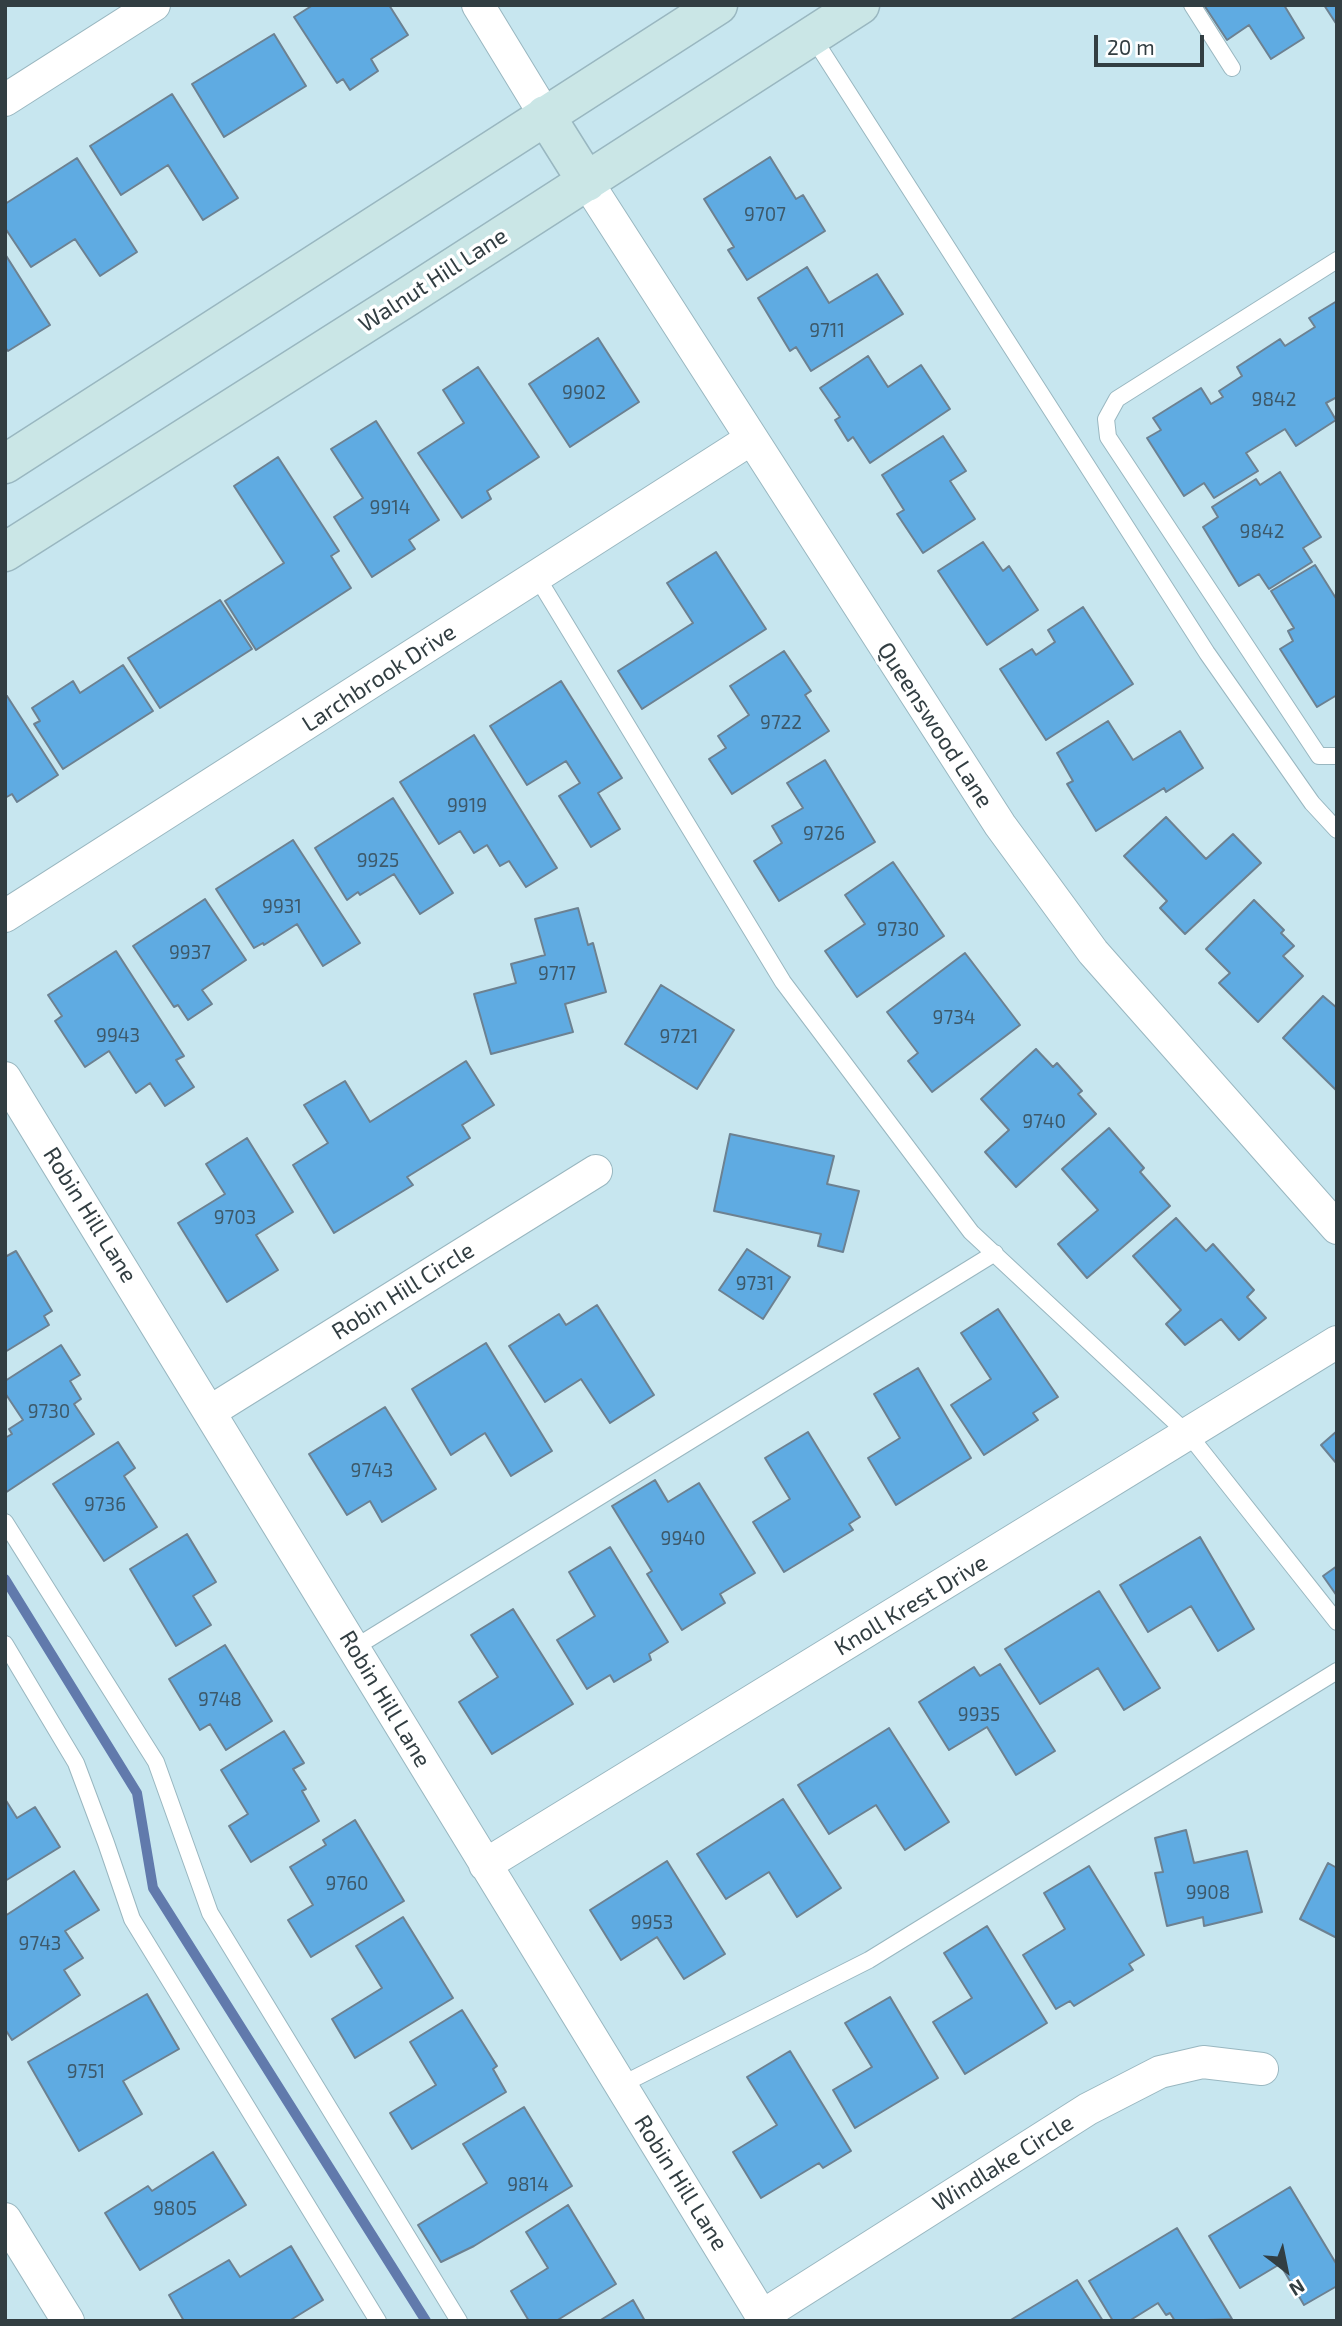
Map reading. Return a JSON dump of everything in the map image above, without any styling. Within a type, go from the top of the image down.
[{"type":"main road","points":[[5,464],[718,5]]},
{"type":"main road","name":"Walnut Hill Lane","points":[[5,552],[860,5]]},
{"type":"main road","points":[[545,115],[587,182]]},
{"type":"street","points":[[5,100],[154,5]]},
{"type":"street","points":[[478,5],[545,115]]},
{"type":"street","name":"Queenswood Lane","points":[[587,182],[1000,824],[1085,941],[1337,1228]]},
{"type":"street","name":"Larchbrook Drive","points":[[5,916],[751,439]]},
{"type":"street","name":"Robin Hill Lane","points":[[5,1078],[764,2318]]},
{"type":"street","name":"Robin Hill Circle","points":[[211,1411],[596,1171]]},
{"type":"street","name":"Knoll Krest Drive","points":[[485,1865],[1337,1342]]},
{"type":"street","name":"Windlake Circle","points":[[764,2318],[1088,2109],[1160,2072],[1203,2062],[1262,2069]]},
{"type":"street","points":[[5,2220],[68,2321]]},
{"type":"lane","points":[[1192,5],[1232,68]]},
{"type":"lane","points":[[811,36],[1208,653],[1312,803],[1337,830]]},
{"type":"lane","points":[[1337,260],[1117,398],[1106,419],[1108,437],[1319,756],[1337,756]]},
{"type":"lane","points":[[537,577],[783,982],[971,1231],[1189,1435],[1337,1622]]},
{"type":"lane","points":[[354,1648],[995,1253]]},
{"type":"lane","points":[[5,1522],[156,1762],[210,1913],[459,2321]]},
{"type":"lane","points":[[5,1644],[76,1763],[132,1919],[378,2321]]},
{"type":"lane","points":[[621,2085],[869,1960],[1337,1671]]},
{"type":"building","points":[[313,5],[389,5],[408,35],[371,59],[378,71],[350,90],[343,79],[337,83],[294,17]]},
{"type":"building","points":[[1204,5],[1284,5],[1304,38],[1271,59],[1249,25],[1227,40]]},
{"type":"building","points":[[1324,5],[1337,5],[1337,25]]},
{"type":"building","points":[[274,34],[306,86],[224,137],[192,84]]},
{"type":"building","points":[[172,94],[238,198],[203,220],[168,165],[121,195],[90,146]]},
{"type":"building","points":[[770,157],[796,199],[803,195],[825,231],[747,280],[728,250],[734,247],[704,199]]},
{"type":"building","points":[[77,158],[137,252],[100,276],[75,239],[31,267],[5,228],[5,204]]},
{"type":"building","points":[[5,254],[50,325],[8,351],[5,347]]},
{"type":"building","points":[[807,267],[829,303],[877,274],[903,314],[811,371],[796,347],[790,351],[758,298]]},
{"type":"building","points":[[1337,301],[1337,397],[1326,403],[1336,420],[1296,446],[1285,429],[1246,453],[1258,471],[1214,498],[1204,483],[1184,496],[1147,438],[1161,430],[1153,418],[1201,388],[1211,404],[1223,397],[1219,391],[1242,376],[1237,367],[1280,339],[1285,346],[1315,327],[1309,318]]},
{"type":"building","points":[[598,338],[639,402],[570,447],[529,384]]},
{"type":"building","points":[[868,356],[888,387],[921,365],[950,409],[870,463],[853,437],[848,441],[835,420],[840,417],[820,388]]},
{"type":"building","points":[[478,367],[539,457],[487,491],[491,499],[462,518],[418,453],[464,423],[443,390]]},
{"type":"building","points":[[376,421],[439,520],[409,540],[415,549],[372,577],[334,517],[363,498],[331,449]]},
{"type":"building","points":[[943,436],[966,471],[950,481],[975,519],[923,553],[897,514],[904,510],[882,475]]},
{"type":"building","points":[[278,457],[339,551],[331,556],[351,588],[256,650],[225,601],[284,563],[234,486]]},
{"type":"building","points":[[1280,472],[1321,537],[1303,548],[1312,562],[1269,589],[1259,574],[1239,586],[1203,527],[1218,517],[1212,507],[1256,479],[1260,485]]},
{"type":"building","points":[[983,542],[1003,571],[1009,566],[1038,610],[987,645],[938,571]]},
{"type":"building","points":[[716,552],[766,629],[642,709],[618,671],[693,623],[667,583]]},
{"type":"building","points":[[1315,565],[1337,600],[1337,695],[1317,707],[1280,649],[1293,641],[1288,631],[1294,628],[1271,591]]},
{"type":"building","points":[[220,600],[252,649],[160,708],[128,658]]},
{"type":"building","points":[[1083,607],[1133,684],[1046,740],[1000,669],[1032,649],[1036,655],[1055,642],[1048,630]]},
{"type":"building","points":[[784,651],[811,691],[805,695],[829,731],[732,794],[709,759],[726,748],[718,736],[749,715],[730,686]]},
{"type":"building","points":[[123,665],[153,711],[63,769],[34,724],[40,721],[32,708],[73,681],[80,693]]},
{"type":"building","points":[[561,681],[622,778],[598,793],[620,829],[591,847],[559,796],[580,783],[566,761],[527,785],[490,726]]},
{"type":"building","points":[[7,696],[58,775],[17,802],[12,794],[5,798]]},
{"type":"building","points":[[1108,721],[1133,760],[1180,731],[1203,768],[1166,792],[1164,788],[1096,831],[1067,784],[1073,781],[1057,753]]},
{"type":"building","points":[[474,735],[557,868],[526,887],[509,861],[500,866],[487,845],[474,853],[460,831],[439,844],[400,782]]},
{"type":"building","points":[[825,760],[875,842],[779,901],[754,861],[782,843],[772,826],[803,808],[787,783]]},
{"type":"building","points":[[393,798],[453,893],[420,914],[394,874],[347,900],[315,848]]},
{"type":"building","points":[[1166,817],[1206,859],[1233,834],[1261,863],[1185,934],[1160,908],[1167,901],[1124,856]]},
{"type":"building","points":[[293,840],[360,943],[323,966],[297,924],[264,945],[263,943],[254,948],[216,889]]},
{"type":"building","points":[[893,862],[944,936],[857,997],[825,951],[865,924],[845,895]]},
{"type":"building","points":[[205,899],[246,960],[202,990],[212,1004],[188,1020],[178,1005],[174,1007],[133,946]]},
{"type":"building","points":[[1254,900],[1284,930],[1281,933],[1294,946],[1283,956],[1303,976],[1258,1022],[1219,983],[1230,973],[1206,949]]},
{"type":"building","points":[[578,908],[588,945],[593,943],[606,992],[565,1004],[573,1032],[491,1054],[474,994],[516,983],[511,964],[545,955],[535,919]]},
{"type":"building","points":[[116,951],[184,1056],[176,1060],[194,1087],[165,1106],[150,1083],[136,1093],[109,1051],[85,1067],[55,1021],[62,1016],[48,995]]},
{"type":"building","points":[[965,953],[1020,1025],[932,1092],[908,1061],[918,1053],[887,1012]]},
{"type":"building","points":[[661,985],[734,1030],[697,1089],[625,1044]]},
{"type":"building","points":[[1323,996],[1337,1008],[1337,1091],[1283,1038]]},
{"type":"building","points":[[1036,1049],[1053,1067],[1057,1063],[1082,1091],[1078,1094],[1096,1114],[1016,1187],[985,1152],[1009,1130],[981,1099]]},
{"type":"building","points":[[466,1061],[494,1105],[462,1125],[470,1138],[407,1177],[413,1185],[334,1233],[293,1165],[328,1143],[304,1105],[345,1081],[370,1122]]},
{"type":"building","points":[[1109,1128],[1144,1168],[1140,1172],[1170,1206],[1087,1278],[1058,1244],[1098,1210],[1062,1169]]},
{"type":"building","points":[[730,1134],[834,1156],[827,1184],[859,1191],[843,1252],[818,1246],[821,1234],[714,1211]]},
{"type":"building","points":[[247,1138],[293,1212],[256,1235],[278,1270],[227,1302],[178,1223],[225,1194],[206,1164]]},
{"type":"building","points":[[1176,1218],[1206,1251],[1213,1244],[1254,1290],[1247,1297],[1266,1318],[1239,1340],[1221,1319],[1185,1345],[1166,1324],[1181,1310],[1133,1256]]},
{"type":"building","points":[[747,1249],[790,1277],[763,1319],[719,1290]]},
{"type":"building","points":[[16,1251],[52,1311],[44,1316],[49,1325],[5,1352],[5,1257]]},
{"type":"building","points":[[597,1305],[654,1395],[610,1423],[581,1379],[545,1402],[509,1346],[559,1314],[566,1325]]},
{"type":"building","points":[[998,1309],[1058,1397],[1033,1413],[1038,1420],[984,1455],[951,1405],[991,1379],[961,1333]]},
{"type":"building","points":[[486,1343],[552,1451],[511,1476],[485,1433],[451,1455],[412,1389]]},
{"type":"building","points":[[61,1345],[80,1375],[70,1381],[81,1399],[74,1404],[94,1434],[5,1493],[5,1438],[12,1434],[9,1429],[23,1420],[5,1393],[5,1381]]},
{"type":"building","points":[[918,1368],[971,1458],[896,1505],[868,1458],[900,1438],[874,1394]]},
{"type":"building","points":[[385,1407],[436,1489],[382,1522],[370,1501],[347,1515],[309,1454]]},
{"type":"building","points":[[1337,1431],[1337,1464],[1321,1445]]},
{"type":"building","points":[[808,1432],[860,1517],[849,1524],[853,1530],[784,1572],[753,1522],[790,1499],[765,1458]]},
{"type":"building","points":[[118,1442],[135,1468],[124,1476],[157,1527],[104,1561],[53,1484]]},
{"type":"building","points":[[655,1480],[668,1502],[699,1483],[755,1573],[720,1594],[725,1603],[682,1630],[647,1574],[652,1571],[612,1506]]},
{"type":"building","points":[[187,1534],[216,1582],[193,1596],[211,1625],[176,1646],[130,1569]]},
{"type":"building","points":[[1200,1537],[1254,1629],[1218,1651],[1191,1606],[1148,1632],[1120,1585]]},
{"type":"building","points":[[610,1547],[668,1642],[649,1654],[651,1660],[614,1682],[610,1675],[587,1689],[557,1640],[595,1616],[569,1572]]},
{"type":"building","points":[[1337,1566],[1337,1596],[1323,1576]]},
{"type":"building","points":[[1099,1591],[1160,1688],[1124,1710],[1098,1668],[1040,1704],[1005,1649]]},
{"type":"building","points":[[513,1609],[573,1704],[492,1754],[459,1702],[498,1677],[471,1635]]},
{"type":"building","points":[[225,1645],[272,1721],[226,1750],[210,1724],[200,1730],[169,1679]]},
{"type":"building","points":[[1000,1664],[1055,1751],[1016,1775],[987,1727],[949,1750],[919,1702],[974,1667],[980,1676]]},
{"type":"building","points":[[889,1728],[949,1822],[905,1850],[876,1805],[829,1834],[798,1785]]},
{"type":"building","points":[[284,1731],[304,1763],[293,1769],[306,1789],[302,1791],[319,1821],[251,1862],[229,1826],[248,1814],[221,1770]]},
{"type":"building","points":[[5,1799],[17,1818],[35,1807],[60,1847],[5,1881]]},
{"type":"building","points":[[783,1799],[841,1888],[797,1917],[769,1872],[726,1899],[697,1854]]},
{"type":"building","points":[[355,1820],[404,1901],[311,1957],[288,1920],[313,1905],[290,1867],[326,1845],[323,1840]]},
{"type":"building","points":[[1186,1830],[1194,1863],[1247,1851],[1262,1912],[1204,1926],[1203,1917],[1167,1926],[1155,1873],[1163,1872],[1155,1838]]},
{"type":"building","points":[[667,1861],[725,1954],[684,1979],[657,1937],[621,1960],[590,1910]]},
{"type":"building","points":[[1328,1863],[1337,1868],[1337,1938],[1300,1919]]},
{"type":"building","points":[[1089,1866],[1144,1955],[1129,1964],[1133,1970],[1074,2006],[1070,2001],[1056,2009],[1023,1955],[1065,1929],[1044,1893]]},
{"type":"building","points":[[74,1871],[99,1910],[65,1931],[83,1958],[64,1970],[80,1995],[12,2040],[5,2029],[5,1916]]},
{"type":"building","points":[[403,1917],[453,1998],[355,2058],[332,2019],[382,1988],[356,1946]]},
{"type":"building","points":[[987,1926],[1047,2023],[965,2074],[933,2022],[972,1998],[944,1953]]},
{"type":"building","points":[[147,1994],[179,2049],[123,2081],[142,2114],[79,2151],[28,2062]]},
{"type":"building","points":[[890,1997],[938,2078],[855,2128],[833,2090],[872,2067],[845,2023]]},
{"type":"building","points":[[462,2010],[497,2066],[493,2069],[506,2092],[412,2149],[390,2113],[436,2085],[410,2042]]},
{"type":"building","points":[[790,2051],[851,2151],[823,2168],[819,2163],[761,2198],[733,2152],[777,2125],[747,2077]]},
{"type":"building","points":[[524,2107],[572,2186],[474,2246],[441,2262],[418,2225],[487,2183],[463,2144]]},
{"type":"building","points":[[213,2152],[246,2205],[140,2270],[105,2213],[148,2186],[152,2191]]},
{"type":"building","points":[[1290,2187],[1337,2265],[1337,2286],[1304,2305],[1280,2264],[1240,2288],[1209,2236]]},
{"type":"building","points":[[568,2205],[616,2284],[556,2321],[529,2321],[511,2291],[548,2268],[526,2232]]},
{"type":"building","points":[[1177,2228],[1232,2319],[1175,2321],[1170,2313],[1166,2315],[1158,2303],[1129,2321],[1113,2321],[1089,2281]]},
{"type":"building","points":[[291,2246],[323,2300],[289,2321],[184,2321],[169,2295],[229,2260],[240,2277]]},
{"type":"building","points":[[1077,2280],[1103,2321],[1009,2321]]},
{"type":"building","points":[[633,2300],[645,2321],[599,2321]]},
{"type":"waterway","points":[[5,1579],[137,1793],[153,1888],[426,2321]]}]
